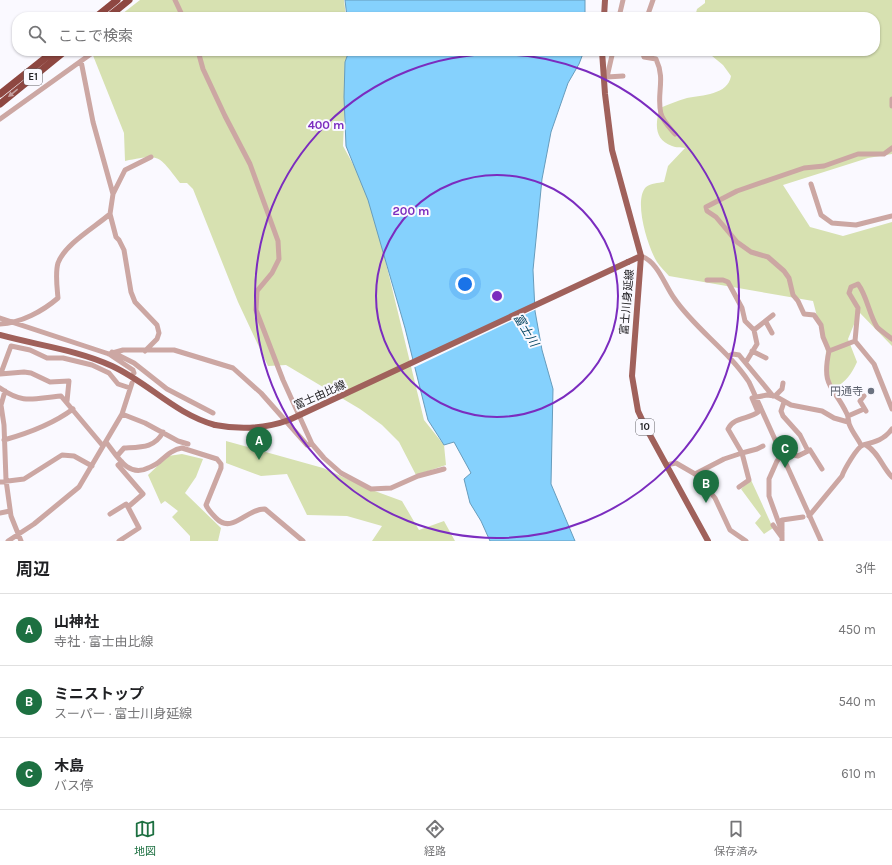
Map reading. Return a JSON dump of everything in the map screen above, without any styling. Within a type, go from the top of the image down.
[{"type":"highway","points":[[102,12],[117,0]]},
{"type":"highway","points":[[114,12],[129,0]]},
{"type":"highway","name":"E1","points":[[0,94],[48,56]]},
{"type":"highway","name":"E1","points":[[0,104],[60,56]]},
{"type":"main road","points":[[604,12],[605,0]]},
{"type":"main road","name":"富士川身延線","points":[[602,56],[605,94],[612,150],[641,256],[632,356],[634,395],[638,411],[708,541]]},
{"type":"main road","name":"富士由比線","points":[[0,335],[92,359],[112,366],[128,375],[185,414],[215,425],[246,429],[261,428],[289,420],[641,256]]},
{"type":"street","points":[[175,0],[181,12]]},
{"type":"street","points":[[620,12],[622,0]]},
{"type":"street","points":[[649,12],[653,0]]},
{"type":"street","points":[[0,119],[88,56]]},
{"type":"street","points":[[200,56],[222,110],[250,164],[278,241],[280,259],[272,273],[257,291],[256,310],[283,380],[312,444],[324,458],[341,473],[371,489],[391,488],[418,476],[444,469]]},
{"type":"street","points":[[612,56],[607,77],[623,76]]},
{"type":"street","points":[[644,56],[656,59],[661,71],[661,115],[675,134]]},
{"type":"street","points":[[81,61],[93,122],[113,194]]},
{"type":"street","points":[[892,99],[892,106]]},
{"type":"street","points":[[892,148],[884,154],[858,154],[824,166],[804,168],[737,191],[706,207],[707,211],[716,217],[737,242],[751,252],[768,257],[784,271],[789,278],[793,295],[798,301],[804,314],[814,315],[819,319],[829,352],[826,365],[827,377],[831,390],[848,416],[848,422],[864,445],[873,449],[882,461],[884,469],[892,477]]},
{"type":"street","points":[[145,350],[157,339],[157,325],[135,302],[131,292],[124,250],[119,240],[116,238],[110,214],[113,194],[125,170],[151,157]]},
{"type":"street","points":[[811,184],[821,215],[832,223],[856,225],[892,216]]},
{"type":"street","points":[[0,324],[15,323],[52,303],[58,298],[57,268],[59,262],[74,243],[110,214]]},
{"type":"street","points":[[641,256],[649,258],[673,298],[686,314],[738,365],[756,397],[806,517],[821,541]]},
{"type":"street","points":[[706,280],[723,280],[728,282],[742,308],[745,321],[754,330],[758,344],[746,362]]},
{"type":"street","points":[[892,340],[878,329],[865,302],[863,290],[858,284],[851,287],[849,292],[858,308],[855,341],[874,364],[892,409]]},
{"type":"street","points":[[754,330],[773,315]]},
{"type":"street","points":[[0,318],[111,353],[134,363],[167,389],[213,413]]},
{"type":"street","points":[[766,322],[772,333]]},
{"type":"street","points":[[829,352],[855,341]]},
{"type":"street","points":[[8,541],[18,535],[79,487],[122,414],[131,386],[115,382],[109,373],[103,369],[70,360],[47,358],[30,350],[11,346],[0,374],[24,372],[50,382],[69,381],[67,402]]},
{"type":"street","points":[[111,353],[123,350],[174,350],[233,368],[261,393],[307,445],[312,444]]},
{"type":"street","points":[[752,351],[766,358]]},
{"type":"street","points":[[111,353],[134,370],[134,374]]},
{"type":"street","points":[[729,356],[733,354],[738,355],[746,362],[774,396],[784,402],[822,411],[834,418],[848,422]]},
{"type":"street","points":[[739,487],[749,480],[742,453],[728,429],[730,425],[758,412],[752,398],[774,396],[782,390],[783,383]]},
{"type":"street","points":[[0,388],[21,400],[31,401],[61,396],[104,444],[134,472],[143,471],[157,464],[177,449],[182,448],[217,459],[221,464],[221,468],[206,505],[217,520],[226,524],[232,523],[253,512],[265,509],[303,541]]},
{"type":"street","points":[[5,391],[1,400],[0,411],[4,440],[3,481],[10,511],[21,541]]},
{"type":"street","points":[[848,416],[865,410],[860,401],[864,396]]},
{"type":"street","points":[[782,536],[769,496],[768,484],[777,461],[781,456],[789,454],[798,456],[808,451],[800,435],[783,416],[781,411],[784,402]]},
{"type":"street","points":[[4,440],[25,434],[61,418],[73,409]]},
{"type":"street","points":[[122,414],[163,432],[178,441],[188,444]]},
{"type":"street","points":[[782,536],[782,520],[806,517],[842,476],[844,468],[864,445],[887,436],[892,429]]},
{"type":"street","points":[[117,456],[124,448],[145,446],[156,442],[163,432]]},
{"type":"street","points":[[695,474],[724,459],[757,449],[762,446]]},
{"type":"street","points":[[810,450],[822,469]]},
{"type":"street","points":[[3,481],[24,479],[62,455],[74,456],[92,466]]},
{"type":"street","points":[[122,462],[118,464],[143,494],[128,507]]},
{"type":"street","points":[[666,465],[676,463],[695,474],[715,498],[730,530],[746,541]]},
{"type":"street","points":[[110,514],[126,504],[139,528],[119,541]]},
{"type":"street","points":[[0,513],[10,511]]},
{"type":"street","points":[[773,525],[782,536]]},
{"type":"green space","points":[[140,0],[344,0],[345,12],[124,12]]},
{"type":"green space","points":[[705,0],[892,0],[892,154],[868,158],[783,185],[810,227],[843,236],[892,222],[892,346],[859,312],[848,339],[857,362],[848,377],[838,386],[833,388],[825,374],[826,351],[813,301],[669,276],[657,262],[646,236],[641,213],[642,193],[646,187],[652,184],[664,182],[668,166],[685,148],[674,147],[662,140],[657,130],[657,119],[660,108],[687,98],[707,95],[720,91],[729,82],[731,76],[723,65],[712,56],[880,56],[880,12],[696,12],[697,9],[705,3]]},
{"type":"green space","points":[[93,56],[347,56],[343,146],[369,193],[424,420],[444,445],[446,465],[416,475],[399,442],[382,425],[360,409],[286,365],[268,366],[238,302],[193,189],[187,183],[180,183],[167,167],[158,159],[146,158],[125,161],[124,133]]},
{"type":"green space","points":[[226,441],[323,468],[372,490],[402,501],[419,530],[444,521],[455,541],[372,541],[382,526],[347,516],[307,515],[287,474],[261,476],[226,463]]},
{"type":"green space","points":[[182,454],[203,459],[196,477],[185,493],[221,528],[218,541],[190,541],[190,536],[172,517],[178,511],[165,501],[161,504],[148,475],[168,456]]},
{"type":"green space","points":[[751,480],[773,528],[764,534],[755,523],[761,516],[741,489]]},
{"type":"water","points":[[345,0],[585,0],[585,12],[346,12]]},
{"type":"water","name":"富士川","points":[[347,56],[582,56],[568,83],[551,132],[542,179],[533,270],[535,311],[542,350],[553,389],[551,484],[575,541],[490,541],[481,521],[470,503],[464,479],[471,473],[454,442],[444,445],[428,420],[405,328],[368,200],[346,146],[344,97],[345,62]]},
{"type":"pier","points":[[537,302],[537,309],[413,368],[411,361]]},
{"type":"place","name":"円通寺","points":[[871,391]]},
{"type":"place","name":"山神社","points":[[259,460]]},
{"type":"place","name":"木島","points":[[785,468]]},
{"type":"place","name":"ミニストップ","points":[[706,503]]}]
